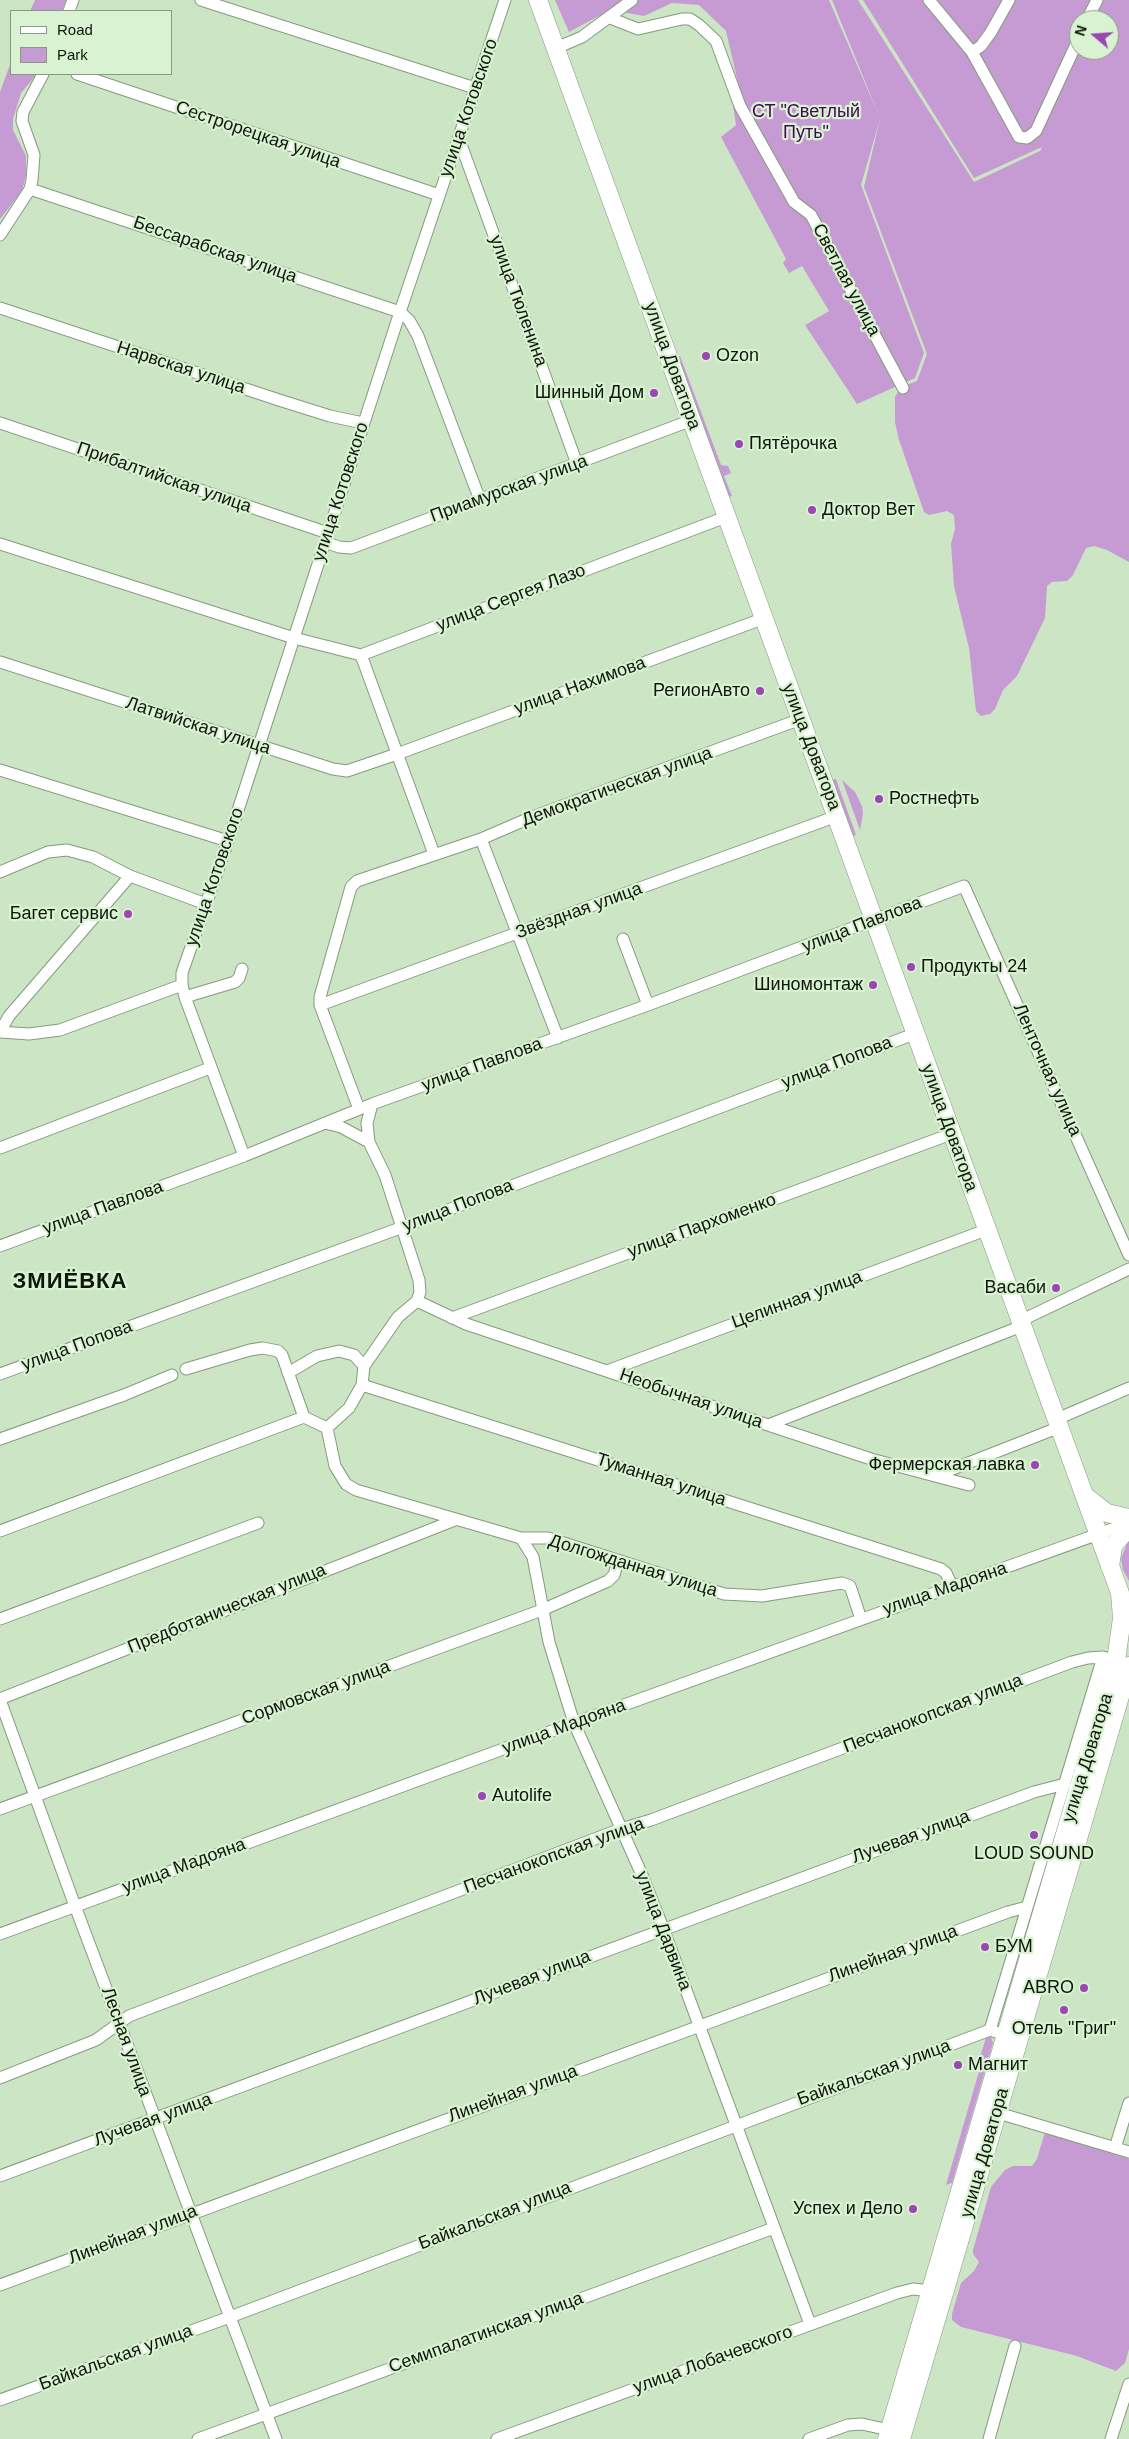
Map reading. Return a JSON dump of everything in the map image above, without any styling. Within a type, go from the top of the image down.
[{"type":"main road","name":"улица Доватора","points":[[538,0],[1110,1568],[1124,1596],[1116,1661],[998,2112],[892,2436]]},
{"type":"main road","points":[[1083,1494],[1099,1509],[1115,1516],[1129,1518]]},
{"type":"main road","points":[[1110,1568],[1113,1546],[1129,1527]]},
{"type":"main road","name":"улица Доватора","points":[[892,2436],[998,2032],[1116,1661]]},
{"type":"street","points":[[201,0],[475,88]]},
{"type":"street","name":"улица Котовского","points":[[244,1156],[185,997],[182,973],[228,841],[363,423],[505,0]]},
{"type":"street","points":[[556,48],[582,37],[632,0]]},
{"type":"street","points":[[929,0],[972,52],[1013,130],[1019,137],[1027,138],[1036,131],[1069,60]]},
{"type":"street","points":[[972,52],[981,46],[991,32],[1009,0]]},
{"type":"street","name":"Светлая улица","points":[[610,18],[638,29],[682,19],[690,20],[708,32],[716,41],[740,106],[794,202],[811,215],[903,388]]},
{"type":"street","points":[[0,235],[30,189],[35,171],[34,155],[22,121],[22,112],[42,75]]},
{"type":"street","name":"Сестрорецкая улица","points":[[80,75],[439,195]]},
{"type":"street","name":"улица Тюленина","points":[[459,139],[577,464]]},
{"type":"street","name":"Бессарабская улица","points":[[30,189],[400,312]]},
{"type":"street","name":"Нарвская улица","points":[[0,308],[279,400],[330,416],[363,423]]},
{"type":"street","points":[[400,312],[408,320],[418,336],[480,500]]},
{"type":"street","name":"Приамурская улица","points":[[326,538],[339,547],[351,548],[692,420]]},
{"type":"street","name":"Прибалтийская улица","points":[[0,423],[326,538]]},
{"type":"street","name":"улица Сергея Лазо","points":[[361,656],[726,516]]},
{"type":"street","points":[[0,544],[294,638],[361,656],[434,854]]},
{"type":"street","name":"улица Нахимова","points":[[397,754],[762,618]]},
{"type":"street","name":"Латвийская улица","points":[[0,662],[333,769],[347,771],[397,754]]},
{"type":"street","name":"Демократическая улица","points":[[320,1005],[322,984],[351,887],[365,877],[481,839],[532,817],[801,719]]},
{"type":"street","points":[[0,770],[228,841]]},
{"type":"street","name":"Звёздная улица","points":[[320,1005],[837,816]]},
{"type":"street","points":[[481,839],[558,1038]]},
{"type":"street","points":[[0,872],[48,852],[67,850],[92,857],[130,876],[206,904]]},
{"type":"street","points":[[130,876],[9,1016],[0,1032],[29,1034],[60,1030],[182,985]]},
{"type":"street","name":"улица Павлова","points":[[0,1246],[244,1156],[372,1104],[874,922],[964,886]]},
{"type":"street","name":"Ленточная улица","points":[[964,886],[1129,1255]]},
{"type":"street","points":[[623,939],[648,1005]]},
{"type":"street","points":[[185,997],[235,982],[239,978],[242,969]]},
{"type":"street","points":[[320,1005],[359,1109]]},
{"type":"street","name":"улица Попова","points":[[0,1374],[403,1226],[914,1034]]},
{"type":"street","points":[[0,1148],[210,1068]]},
{"type":"street","points":[[186,1369],[250,1350],[273,1350],[282,1355],[304,1417],[327,1428],[349,1408],[362,1385],[364,1366],[398,1317],[417,1301],[420,1292],[419,1280],[403,1226],[385,1175],[369,1142],[367,1123],[372,1104]]},
{"type":"street","points":[[325,1123],[341,1127],[369,1142]]},
{"type":"street","name":"улица Пархоменко","points":[[452,1318],[951,1134]]},
{"type":"street","name":"Целинная улица","points":[[607,1371],[986,1230]]},
{"type":"street","points":[[768,1425],[1021,1323],[1129,1269]]},
{"type":"street","name":"Необычная улица","points":[[417,1301],[452,1318],[768,1425],[871,1459],[969,1485]]},
{"type":"street","points":[[288,1373],[316,1356],[339,1351],[354,1355],[364,1366]]},
{"type":"street","points":[[0,1439],[124,1395],[172,1374]]},
{"type":"street","name":"Туманная улица","points":[[362,1385],[941,1569],[946,1573],[952,1586]]},
{"type":"street","points":[[935,1476],[1058,1423],[1129,1388]]},
{"type":"street","points":[[0,1531],[304,1417]]},
{"type":"street","name":"Долгожданная улица","points":[[327,1428],[339,1475],[346,1484],[356,1490],[521,1538],[548,1538],[724,1594],[762,1596],[842,1583],[850,1586],[861,1618]]},
{"type":"street","name":"Предботаническая улица","points":[[0,1700],[455,1520]]},
{"type":"street","points":[[0,1619],[258,1523]]},
{"type":"street","name":"улица Мадояна","points":[[0,1934],[861,1618],[1129,1523]]},
{"type":"street","name":"улица Дарвина","points":[[521,1538],[532,1557],[549,1642],[574,1723],[642,1875],[663,1928],[810,2324]]},
{"type":"street","name":"Сормовская улица","points":[[0,1809],[542,1610],[608,1581],[614,1576],[618,1561]]},
{"type":"street","name":"Песчанокопская улица","points":[[0,2078],[96,2040],[119,2021],[621,1829],[651,1820],[1072,1662],[1088,1658],[1116,1661]]},
{"type":"street","name":"улица Доватора","points":[[998,2032],[1027,1907],[1065,1784],[1116,1661]]},
{"type":"street","name":"Лесная улица","points":[[0,1700],[75,1906],[276,2439]]},
{"type":"street","name":"Лучевая улица","points":[[0,2176],[155,2120],[663,1928],[1034,1792],[1065,1784]]},
{"type":"street","name":"Линейная улица","points":[[0,2286],[191,2213],[998,1916],[1027,1907]]},
{"type":"street","name":"Байкальская улица","points":[[0,2400],[230,2317],[736,2124],[998,2032]]},
{"type":"street","points":[[1115,2148],[1129,2103]]},
{"type":"street","points":[[998,2112],[1129,2152]]},
{"type":"street","name":"Семипалатинская улица","points":[[198,2439],[774,2228]]},
{"type":"street","name":"улица Лобачевского","points":[[497,2439],[913,2288],[931,2291]]},
{"type":"street","points":[[989,2439],[1015,2346]]},
{"type":"street","points":[[1111,2439],[1129,2384]]},
{"type":"street","points":[[809,2439],[848,2425],[862,2424],[892,2436]]},
{"type":"green space","points":[[35,0],[66,0],[62,10],[30,10]]},
{"type":"green space","name":"СТ \"Светлый Путь\"","points":[[555,0],[829,0],[879,116],[832,0],[858,0],[974,182],[1040,151],[1042,147],[974,178],[863,0],[1129,0],[1129,562],[1107,550],[1094,546],[1086,548],[1073,575],[1067,581],[1052,582],[1047,586],[1045,618],[1017,676],[1003,690],[995,709],[990,714],[981,716],[976,711],[969,648],[954,586],[951,544],[955,529],[954,515],[947,511],[929,515],[924,512],[899,440],[895,422],[895,397],[901,387],[917,381],[927,354],[864,187],[880,119],[861,185],[924,353],[915,378],[857,404],[805,325],[829,311],[802,266],[789,273],[783,263],[786,259],[721,137],[736,125],[731,92],[739,87],[726,31],[699,5],[672,3],[644,16],[610,10],[569,32]]},
{"type":"green space","points":[[10,65],[10,75],[36,75],[21,93],[13,119],[13,130],[26,156],[26,175],[22,191],[0,219],[0,92]]},
{"type":"green space","points":[[680,356],[721,465],[728,466],[731,473],[724,476],[732,496],[729,497],[677,357]]},
{"type":"green space","points":[[836,779],[856,835],[852,836],[832,780]]},
{"type":"green space","points":[[842,780],[855,792],[862,806],[863,814],[860,830]]},
{"type":"green space","points":[[1129,1539],[1129,1581],[1123,1570],[1121,1558]]},
{"type":"green space","points":[[991,2037],[993,2043],[952,2183],[946,2185],[982,2061],[980,2057],[986,2038]]},
{"type":"green space","points":[[1045,2132],[1129,2159],[1129,2349],[1125,2363],[1116,2371],[1077,2356],[961,2327],[952,2320],[961,2283],[974,2271],[979,2262],[973,2254],[973,2250],[991,2187],[1005,2170],[1013,2166],[1032,2166],[1037,2159]]},
{"type":"place","name":"Ozon","points":[[706,356]]},
{"type":"place","name":"Шинный Дом","points":[[654,393]]},
{"type":"place","name":"Пятёрочка","points":[[739,444]]},
{"type":"place","name":"Доктор Вет","points":[[812,510]]},
{"type":"place","name":"РегионАвто","points":[[760,691]]},
{"type":"place","name":"Ростнефть","points":[[879,799]]},
{"type":"place","name":"Багет сервис","points":[[128,914]]},
{"type":"place","name":"Продукты 24","points":[[911,967]]},
{"type":"place","name":"Шиномонтаж","points":[[873,985]]},
{"type":"place","name":"Васаби","points":[[1056,1288]]},
{"type":"place","name":"Фермерская лавка","points":[[1035,1465]]},
{"type":"place","name":"Autolife","points":[[482,1796]]},
{"type":"place","name":"LOUD SOUND","points":[[1034,1835]]},
{"type":"place","name":"БУМ","points":[[985,1947]]},
{"type":"place","name":"ABRO","points":[[1084,1988]]},
{"type":"place","name":"Отель \"Григ\"","points":[[1064,2010]]},
{"type":"place","name":"Магнит","points":[[958,2065]]},
{"type":"place","name":"Успех и Дело","points":[[913,2209]]},
{"type":"district","name":"ЗМИЁВКА","points":[[70,1282]]}]
